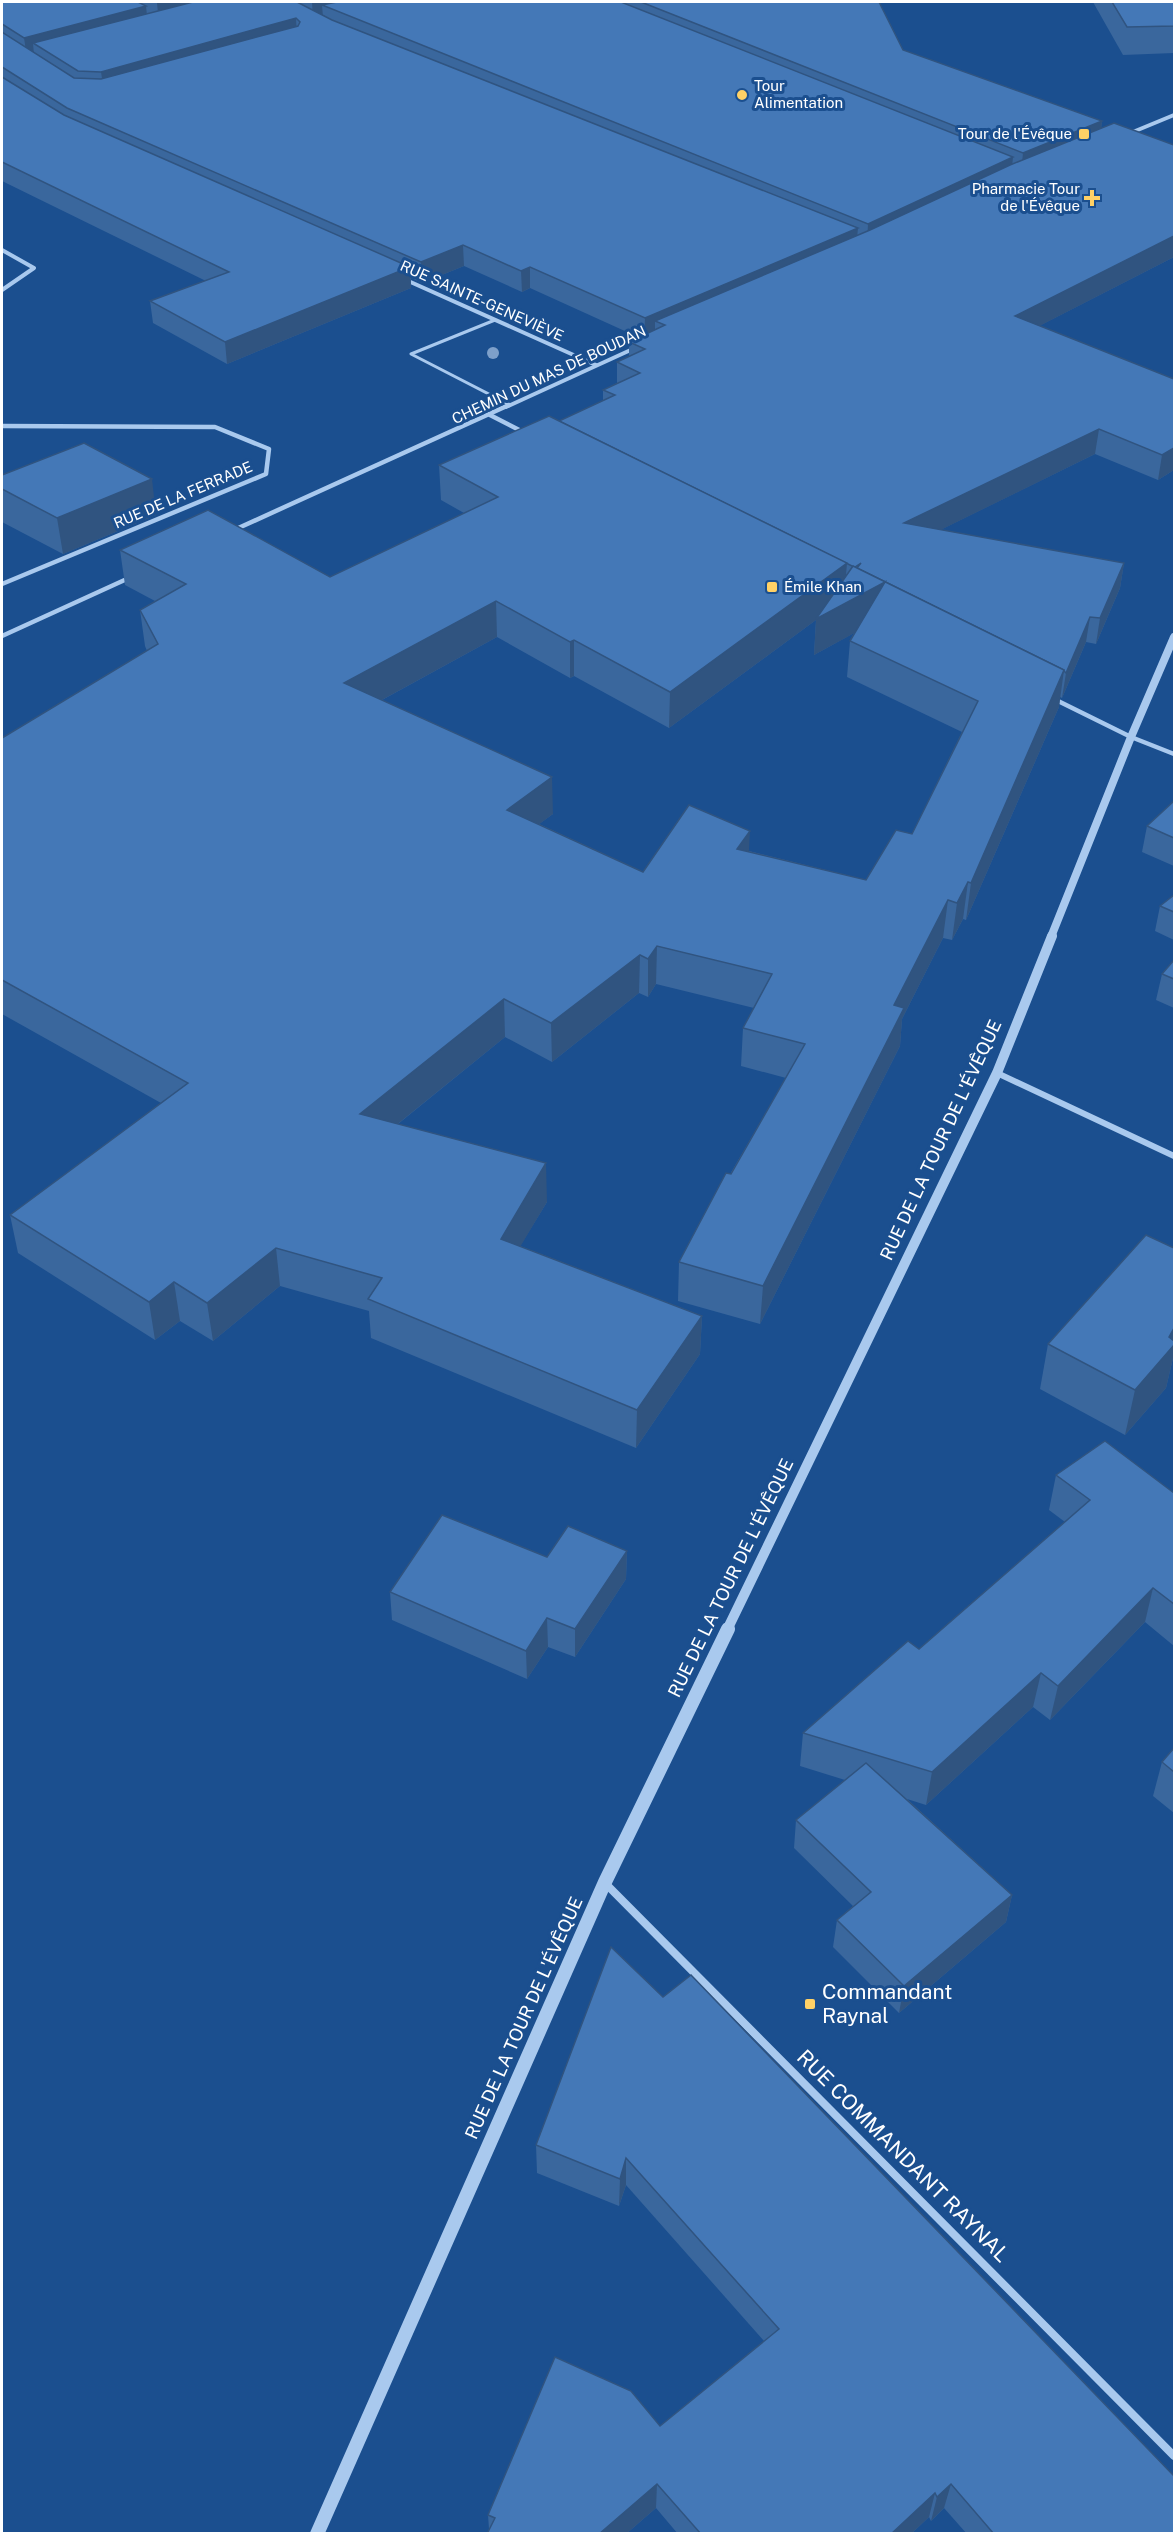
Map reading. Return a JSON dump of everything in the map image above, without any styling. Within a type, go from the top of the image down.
[{"type":"street","points":[[1127,134],[1174,114]]},
{"type":"street","points":[[2,250],[34,268],[2,290]]},
{"type":"street","name":"RUE SAINTE-GENEVIÈVE","points":[[397,276],[596,365]]},
{"type":"street","name":"CHEMIN DU MAS DE BOUDAN","points":[[231,531],[639,346]]},
{"type":"street","points":[[490,415],[536,438]]},
{"type":"street","name":"RUE DE LA FERRADE","points":[[2,426],[215,427],[269,449],[266,474],[2,584]]},
{"type":"street","points":[[2,636],[136,575]]},
{"type":"street","name":"RUE DE LA TOUR DE L'ÉVÊQUE","points":[[317,2534],[605,1882],[997,1073],[1131,737],[1174,637]]},
{"type":"street","points":[[1046,694],[1131,737],[1174,754]]},
{"type":"street","points":[[997,1073],[1174,1156]]},
{"type":"street","name":"RUE COMMANDANT RAYNAL","points":[[605,1882],[1174,2456]]},
{"type":"lane","points":[[495,320],[411,354],[510,405]]},
{"type":"building","points":[[2,2],[138,2],[146,6],[24,38],[2,24]]},
{"type":"building","points":[[193,2],[297,2],[332,20],[858,228],[645,318],[530,267],[521,271],[463,245],[421,262],[67,108],[2,67],[2,32],[74,78],[101,79],[298,26],[300,22],[296,18],[101,72],[78,71],[33,43]]},
{"type":"building","points":[[337,2],[621,2],[1013,157],[868,224],[322,5]]},
{"type":"building","points":[[641,2],[879,2],[903,50],[1102,121],[1023,153]]},
{"type":"building","points":[[1112,2],[1174,2],[1174,26],[1127,27]]},
{"type":"building","points":[[2,77],[64,115],[410,267],[225,342],[150,301],[229,272],[2,162]]},
{"type":"building","points":[[1114,123],[1174,145],[1174,236],[1015,316],[1174,379],[1174,448],[1162,455],[1099,429],[904,523],[1124,563],[1100,618],[1090,617],[1066,673],[857,568],[861,563],[855,567],[852,566],[559,421],[615,395],[603,390],[640,373],[617,362],[645,349],[629,342],[665,325],[655,321],[870,230],[1010,165]]},
{"type":"building","points":[[549,416],[847,563],[670,692],[574,640],[570,642],[496,601],[344,683],[552,777],[507,810],[643,872],[689,805],[750,831],[737,849],[866,880],[896,830],[912,834],[978,701],[850,641],[885,582],[816,619],[853,566],[1064,670],[971,883],[968,882],[957,903],[948,900],[894,1005],[904,1008],[763,1286],[679,1262],[726,1173],[731,1174],[805,1044],[743,1028],[772,974],[657,946],[648,959],[640,955],[551,1023],[504,999],[360,1114],[546,1163],[501,1239],[702,1316],[637,1410],[368,1299],[382,1278],[276,1248],[207,1303],[174,1282],[149,1302],[10,1215],[188,1083],[2,980],[2,738],[158,644],[140,610],[186,584],[120,550],[208,510],[330,577],[498,497],[439,465]]},
{"type":"building","points":[[84,443],[152,479],[57,518],[2,489],[2,475]]},
{"type":"building","points":[[1174,801],[1174,838],[1147,826]]},
{"type":"building","points":[[1174,895],[1174,912],[1160,906]]},
{"type":"building","points":[[1174,960],[1174,979],[1162,974]]},
{"type":"building","points":[[1146,1235],[1174,1248],[1174,1328],[1169,1337],[1174,1341],[1174,1345],[1135,1390],[1048,1344]]},
{"type":"building","points":[[1105,1441],[1174,1493],[1174,1604],[1153,1588],[1058,1686],[1041,1673],[932,1772],[803,1733],[908,1641],[919,1649],[1090,1500],[1056,1475]]},
{"type":"building","points":[[442,1515],[547,1557],[568,1526],[627,1551],[575,1629],[547,1618],[526,1651],[390,1592]]},
{"type":"building","points":[[1174,1748],[1174,1772],[1162,1762]]},
{"type":"building","points":[[866,1763],[1012,1895],[904,1986],[837,1920],[871,1892],[796,1820]]},
{"type":"building","points":[[611,1947],[663,1997],[691,1975],[1174,2476],[1174,2534],[994,2534],[951,2484],[937,2497],[935,2493],[891,2534],[701,2534],[657,2484],[599,2534],[487,2534],[495,2518],[488,2515],[555,2357],[631,2391],[660,2426],[779,2329],[626,2158],[620,2179],[536,2145]]},
{"type":"place","name":"Tour Alimentation","points":[[742,95]]},
{"type":"place","name":"Tour de l'Évêque","points":[[1084,134]]},
{"type":"place","name":"Pharmacie Tour de l'Évêque","points":[[1092,198]]},
{"type":"place","name":"Émile Khan","points":[[772,587]]},
{"type":"place","name":"Commandant Raynal","points":[[810,2004]]}]
